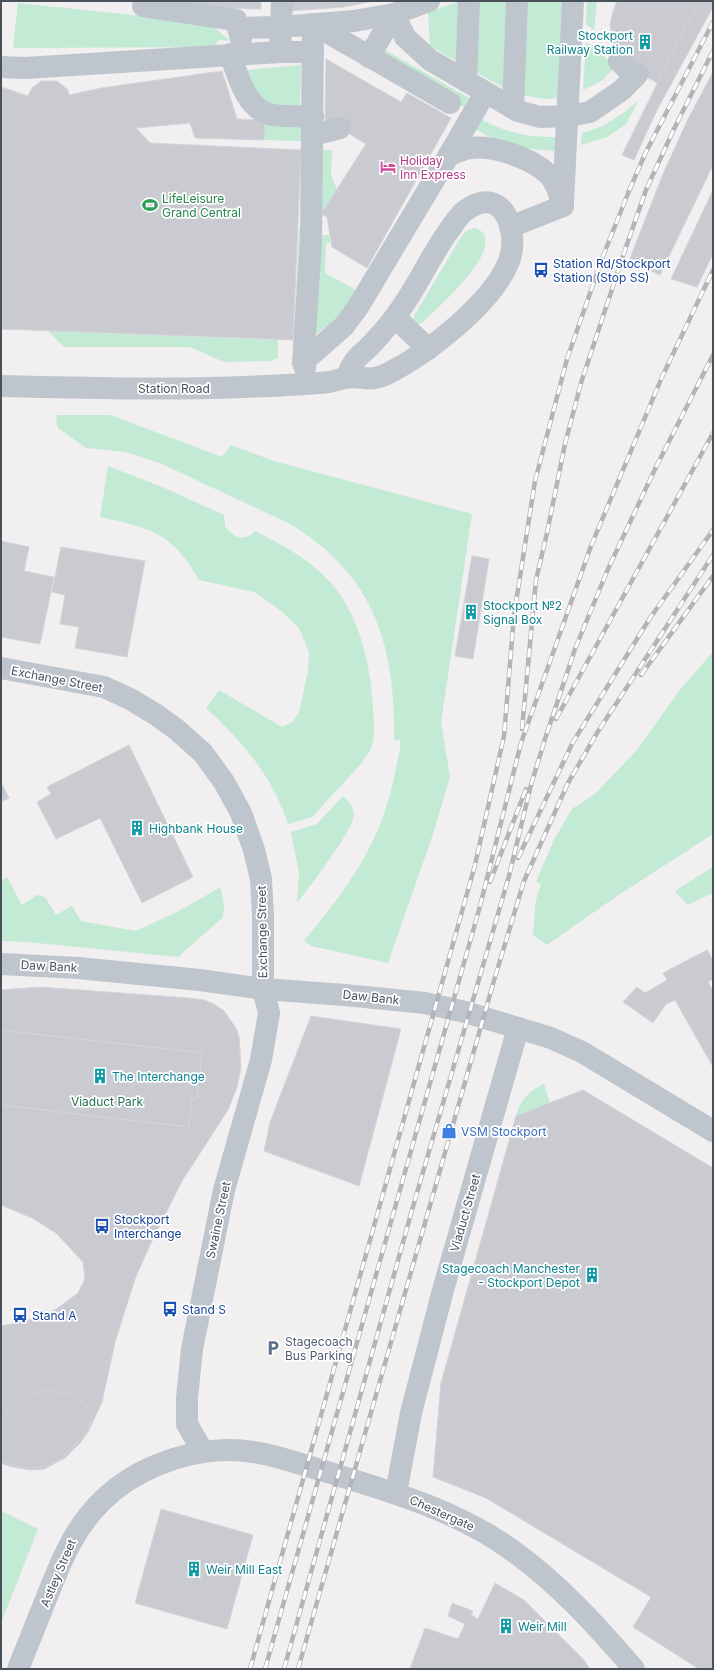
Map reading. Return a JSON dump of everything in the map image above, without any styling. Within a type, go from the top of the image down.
[{"type":"street","points":[[280,52],[282,1]]},
{"type":"street","points":[[466,81],[469,1]]},
{"type":"street","points":[[512,108],[517,1]]},
{"type":"street","points":[[563,206],[573,1]]},
{"type":"street","points":[[238,28],[281,27],[354,21],[394,14],[421,3]]},
{"type":"street","points":[[143,6],[236,20],[238,28],[237,54],[250,101],[258,110],[270,115],[313,126],[340,128]]},
{"type":"street","points":[[394,14],[405,37],[430,60],[512,108],[540,117],[568,116],[590,112],[622,90],[637,75],[619,61]]},
{"type":"street","points":[[369,57],[394,14]]},
{"type":"street","points":[[311,384],[303,362],[311,243],[313,24]]},
{"type":"street","points":[[313,24],[462,110]]},
{"type":"street","points":[[1,67],[25,68],[237,54],[313,52]]},
{"type":"street","points":[[303,362],[349,320],[449,155],[462,110],[485,93]]},
{"type":"street","points":[[449,155],[470,148],[493,149],[531,162],[550,176],[558,189],[563,206]]},
{"type":"street","name":"Station Road","points":[[1,386],[156,389],[311,384],[332,382],[346,378],[373,379],[407,363],[428,349],[471,313],[503,274],[512,251],[513,240],[504,212],[498,205],[490,202],[479,204],[464,211],[444,238],[409,297],[395,317],[354,362],[346,378]]},
{"type":"street","points":[[510,227],[563,206]]},
{"type":"street","points":[[395,317],[428,349]]},
{"type":"street","name":"Exchange Street","points":[[1,668],[104,687],[130,699],[155,714],[181,733],[207,758],[224,782],[241,813],[255,857],[260,879],[263,915],[262,989]]},
{"type":"street","name":"Daw Bank","points":[[1,964],[78,968],[186,979],[262,989],[425,1003],[465,1012],[551,1038],[582,1052],[713,1131]]},
{"type":"street","name":"Swaine Street","points":[[203,1452],[187,1424],[192,1350],[228,1173],[261,1060],[269,1013],[262,989]]},
{"type":"street","name":"Viaduct Street","points":[[396,1493],[411,1413],[443,1290],[518,1028]]},
{"type":"street","name":"Chestergate","points":[[203,1452],[227,1450],[251,1451],[275,1456],[396,1493],[486,1532],[538,1569],[594,1622],[634,1669]]},
{"type":"street","name":"Astley Street","points":[[18,1669],[71,1540],[86,1518],[119,1486],[136,1476],[172,1460],[203,1452]]},
{"type":"green space","points":[[460,1],[463,65],[430,46],[428,12]]},
{"type":"green space","points":[[472,1],[514,1],[509,91],[469,68]]},
{"type":"green space","points":[[520,1],[563,1],[558,98],[545,99],[521,95]]},
{"type":"green space","points":[[587,1],[597,1],[594,30],[586,24]]},
{"type":"green space","points":[[18,3],[209,23],[230,41],[219,40],[214,46],[211,47],[13,48]]},
{"type":"green space","points":[[586,42],[616,66],[603,80],[583,90]]},
{"type":"green space","points":[[385,50],[469,98],[464,107],[380,59]]},
{"type":"green space","points":[[301,65],[300,111],[273,110],[259,99],[247,70]]},
{"type":"green space","points":[[639,100],[626,124],[607,137],[581,145],[582,133],[613,120]]},
{"type":"green space","points":[[481,119],[507,131],[526,135],[555,137],[555,151],[523,147],[495,139],[475,129]]},
{"type":"green space","points":[[265,120],[302,120],[301,141],[264,140]]},
{"type":"green space","points":[[322,150],[332,150],[331,175],[337,189],[321,214]]},
{"type":"green space","points":[[299,227],[303,227],[298,331],[294,330]]},
{"type":"green space","points":[[474,228],[481,231],[485,237],[485,247],[480,259],[472,271],[451,295],[422,323],[418,324],[413,320],[414,316],[458,242],[465,232]]},
{"type":"green space","points":[[316,235],[329,235],[330,243],[326,244],[325,273],[356,290],[341,315],[314,336]]},
{"type":"green space","points":[[48,331],[278,340],[278,358],[270,361],[224,362],[190,347],[64,347]]},
{"type":"green space","points":[[57,415],[110,415],[222,457],[231,445],[274,461],[472,514],[441,722],[450,777],[433,834],[388,963],[311,946],[304,941],[339,896],[361,863],[370,846],[387,803],[394,780],[400,748],[400,740],[394,740],[394,706],[390,673],[384,643],[374,615],[360,589],[341,565],[317,543],[288,523],[162,464],[126,452],[86,448],[58,428],[56,421]]},
{"type":"green space","points":[[108,466],[162,487],[224,515],[225,527],[236,536],[243,538],[247,537],[255,531],[285,547],[304,559],[322,574],[341,596],[350,611],[357,627],[367,660],[372,694],[374,723],[373,741],[370,751],[360,765],[312,817],[288,824],[282,807],[265,775],[232,733],[206,708],[219,690],[282,727],[292,722],[299,712],[308,671],[309,652],[299,628],[280,610],[254,592],[199,580],[180,552],[158,535],[134,525],[100,517]]},
{"type":"green space","points":[[713,652],[713,834],[617,896],[547,945],[533,935],[536,900],[541,884],[536,882],[554,840],[572,809],[595,794],[637,750],[682,687]]},
{"type":"green space","points":[[343,796],[353,809],[354,814],[352,822],[339,846],[297,903],[299,873],[291,832],[317,824]]},
{"type":"green space","points":[[713,867],[713,893],[688,905],[675,891]]},
{"type":"green space","points":[[7,877],[22,905],[37,895],[45,897],[56,915],[72,906],[81,921],[136,931],[177,912],[221,887],[224,907],[223,917],[178,957],[27,942],[1,941],[1,881]]},
{"type":"green space","points":[[544,1084],[550,1103],[516,1116],[520,1105],[526,1096],[534,1089]]},
{"type":"green space","points":[[1,1511],[38,1529],[1,1623]]},
{"type":"pier","points":[[1,1624],[59,1662],[56,1669],[1,1669]]},
{"type":"building","points":[[138,1],[261,1],[261,9],[138,6]]},
{"type":"building","points":[[289,1],[374,1],[344,7],[289,11]]},
{"type":"building","name":"Stockport Railway Station","points":[[617,1],[701,1],[684,29],[658,83],[638,73],[619,55],[614,46],[610,25]]},
{"type":"building","points":[[701,1],[713,1],[713,7],[657,110],[634,160],[622,155],[684,29]]},
{"type":"building","name":"Holiday Inn Express","points":[[326,59],[401,102],[407,93],[451,118],[367,268],[332,247],[327,217],[321,214],[366,144],[325,119]]},
{"type":"building","name":"LifeLeisure Grand Central","points":[[222,71],[237,119],[265,120],[264,140],[195,138],[190,123],[136,128],[150,143],[301,150],[293,340],[1,329],[1,87],[28,96],[32,88],[41,81],[57,81],[68,90],[69,95],[101,88]]},
{"type":"building","points":[[713,72],[713,165],[660,275],[629,261],[663,174],[688,119]]},
{"type":"building","points":[[713,190],[713,254],[697,287],[671,279]]},
{"type":"building","points":[[1,541],[29,547],[24,571],[54,577],[40,644],[1,637]]},
{"type":"building","points":[[61,547],[145,561],[127,657],[75,648],[79,627],[60,624],[65,595],[52,592]]},
{"type":"building","name":"Stockport №2 Signal Box","points":[[472,556],[489,559],[473,659],[455,656]]},
{"type":"building","name":"Highbank House","points":[[129,745],[193,877],[142,903],[100,818],[56,839],[37,802],[51,794],[47,787]]},
{"type":"building","points":[[1,782],[9,798],[1,802]]},
{"type":"building","points":[[707,950],[713,960],[713,979],[708,982],[713,991],[713,1067],[675,1000],[666,1004],[653,1023],[623,1002],[637,987],[645,993],[667,980],[663,973]]},
{"type":"building","name":"Viaduct Park","points":[[40,987],[189,998],[204,1000],[214,1004],[224,1011],[236,1028],[239,1037],[241,1068],[237,1087],[228,1110],[182,1181],[135,1279],[115,1342],[102,1402],[88,1432],[80,1443],[65,1458],[44,1469],[30,1470],[1,1463],[1,1326],[26,1321],[55,1310],[78,1293],[85,1279],[83,1262],[56,1233],[32,1218],[1,1205],[1,1105],[189,1127],[192,1099],[197,1099],[202,1053],[1,1030],[1,990]]},
{"type":"building","points":[[311,1016],[401,1029],[359,1186],[264,1151],[270,1122]]},
{"type":"building","name":"The Interchange","points":[[1,1030],[202,1053],[197,1099],[192,1099],[189,1127],[1,1105]]},
{"type":"building","name":"Stagecoach Manchester - Stockport Depot","points":[[583,1090],[713,1168],[713,1669],[699,1669],[633,1627],[651,1597],[486,1498],[433,1477],[441,1383],[516,1116]]},
{"type":"building","points":[[51,1390],[75,1396],[84,1402],[91,1414],[91,1420],[87,1431],[69,1452],[59,1460],[45,1467],[29,1468],[11,1465],[1,1460],[1,1418],[7,1411],[20,1401],[35,1394]]},
{"type":"building","name":"Weir Mill East","points":[[161,1509],[253,1535],[227,1629],[135,1603]]},
{"type":"building","name":"Weir Mill","points":[[495,1583],[524,1600],[584,1660],[590,1669],[410,1669],[425,1628],[458,1639],[465,1624],[448,1616],[452,1603],[473,1611],[471,1615],[478,1619]]},
{"type":"railway","points":[[250,1669],[475,865],[504,736],[514,615],[535,481],[567,359],[603,256],[645,154],[713,22]]},
{"type":"railway","points":[[522,729],[536,580],[565,444],[581,383],[646,190],[673,131],[713,51]]},
{"type":"railway","points":[[265,1669],[480,906],[521,743],[591,546],[662,377],[713,270]]},
{"type":"railway","points":[[284,1669],[414,1203],[509,876],[531,785],[545,739],[575,649],[608,569],[656,467],[713,355]]},
{"type":"railway","points":[[556,719],[713,433]]},
{"type":"railway","points":[[518,858],[573,742],[650,618],[713,530]]},
{"type":"railway","points":[[298,1669],[493,984],[524,881],[568,783],[597,733],[713,555]]},
{"type":"railway","points":[[641,675],[713,576]]},
{"type":"railway","points":[[490,882],[526,789]]},
{"type":"place","name":"Stockport Railway Station","points":[[645,42]]},
{"type":"place","name":"Holiday Inn Express","points":[[388,167]]},
{"type":"place","name":"LifeLeisure Grand Central","points":[[150,205]]},
{"type":"place","name":"Station Rd/Stockport Station (Stop SS)","points":[[541,270]]},
{"type":"place","name":"Stockport №2 Signal Box","points":[[471,612]]},
{"type":"place","name":"Highbank House","points":[[137,828]]},
{"type":"place","name":"The Interchange","points":[[100,1076]]},
{"type":"place","name":"VSM Stockport","points":[[449,1131]]},
{"type":"place","name":"Stockport Interchange","points":[[102,1226]]},
{"type":"place","name":"Stagecoach Manchester - Stockport Depot","points":[[592,1275]]},
{"type":"place","name":"Stand S","points":[[170,1309]]},
{"type":"place","name":"Stand A","points":[[20,1315]]},
{"type":"place","name":"Stagecoach Bus Parking","points":[[273,1348]]},
{"type":"place","name":"Weir Mill East","points":[[194,1569]]},
{"type":"place","name":"Weir Mill","points":[[506,1626]]}]
